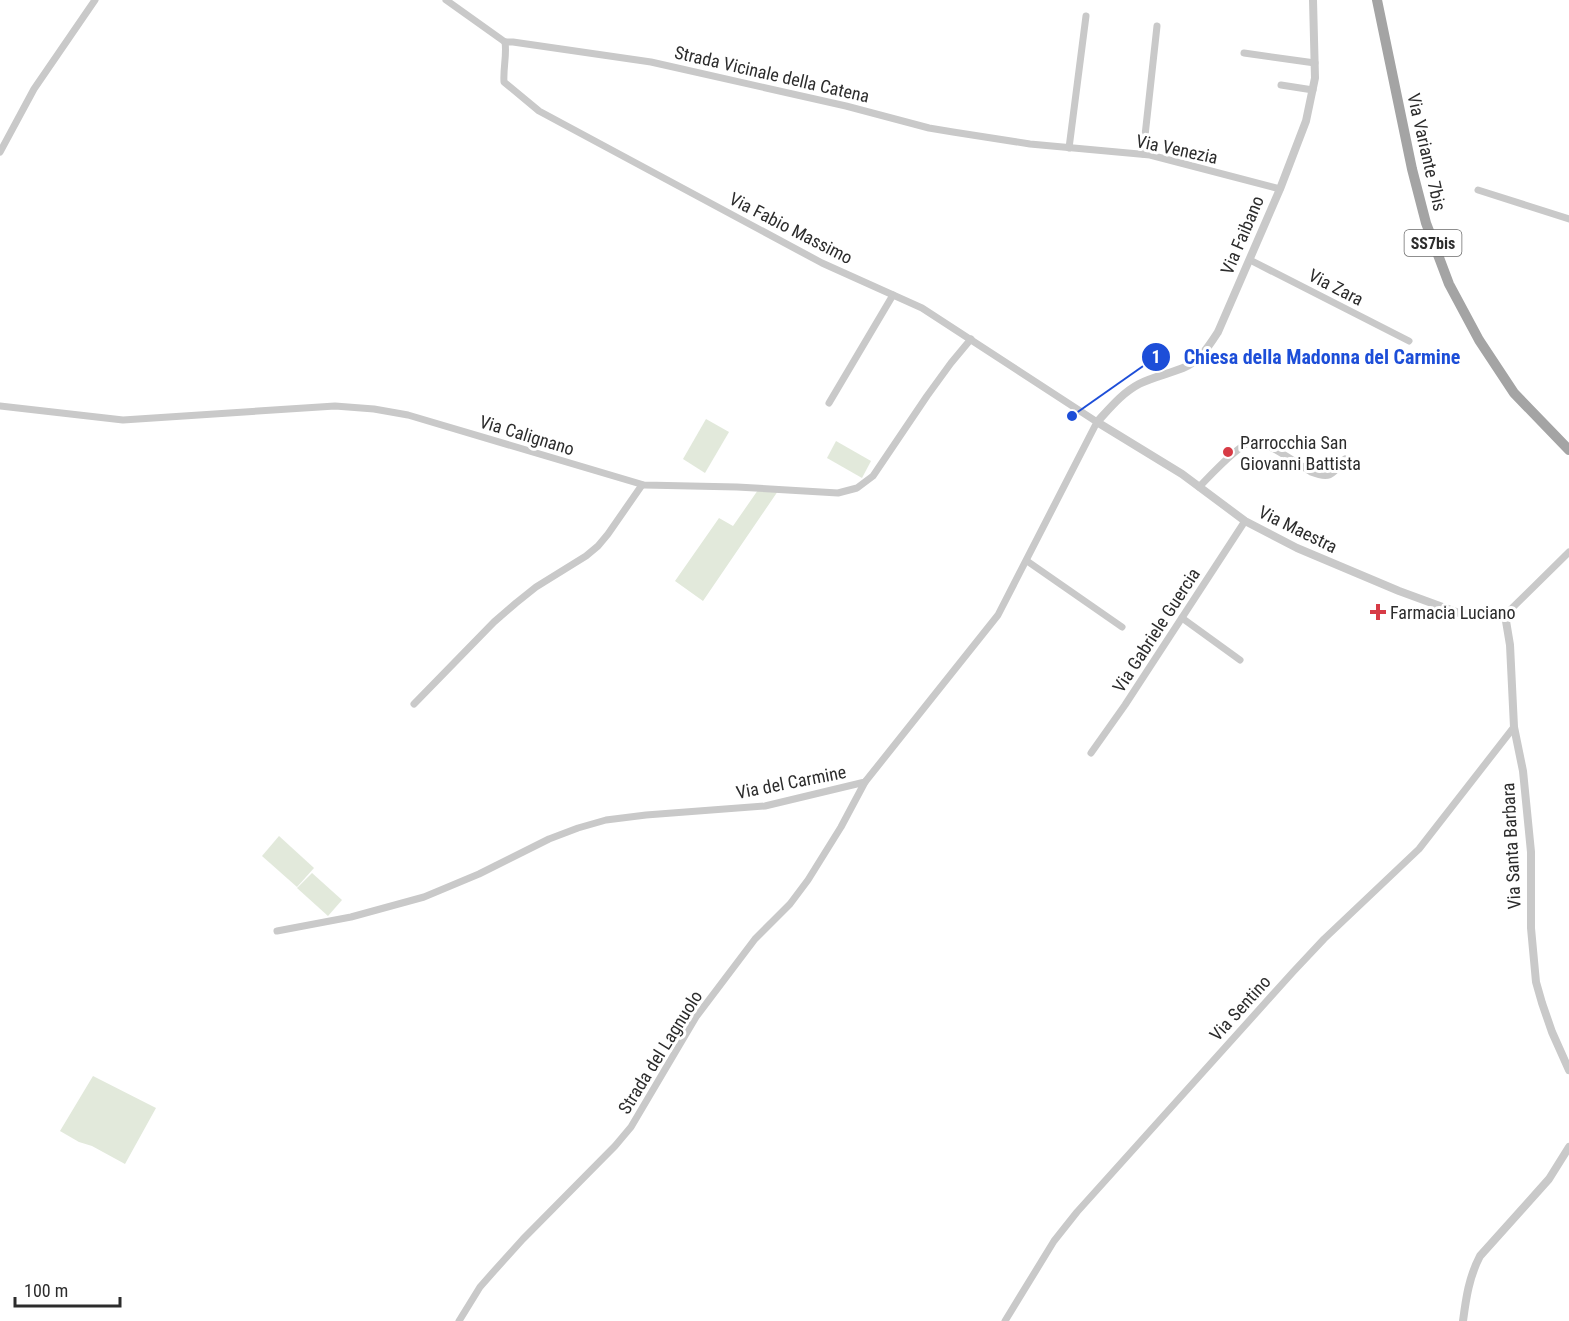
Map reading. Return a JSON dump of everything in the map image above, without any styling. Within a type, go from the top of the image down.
[{"type":"main road","name":"Via Variante 7bis","points":[[1377,0],[1412,169],[1426,223],[1449,284],[1479,340],[1514,393],[1569,450]]},
{"type":"street","points":[[0,152],[34,89],[95,0]]},
{"type":"street","points":[[446,0],[506,42]]},
{"type":"street","name":"Via Faibano","points":[[1097,422],[1122,396],[1138,384],[1184,368],[1194,362],[1206,350],[1218,332],[1280,189],[1306,121],[1315,78],[1313,0]]},
{"type":"street","points":[[1069,148],[1086,16]]},
{"type":"street","points":[[1143,154],[1157,26]]},
{"type":"street","name":"Strada Vicinale della Catena","points":[[506,42],[651,62],[846,105],[929,128],[1030,144]]},
{"type":"street","name":"Via Fabio Massimo","points":[[506,42],[504,82],[539,111],[822,263],[922,308],[1097,422]]},
{"type":"street","points":[[1244,53],[1315,63]]},
{"type":"street","points":[[1281,85],[1313,90]]},
{"type":"street","name":"Via Venezia","points":[[1030,144],[1150,155],[1280,189]]},
{"type":"street","points":[[1478,190],[1569,219]]},
{"type":"street","name":"Via Zara","points":[[1250,260],[1409,341]]},
{"type":"street","points":[[828,404],[893,295]]},
{"type":"street","name":"Via Calignano","points":[[0,406],[123,420],[335,406],[374,409],[408,415],[642,485],[737,487],[838,493],[858,488],[868,481],[882,465],[933,388],[971,339]]},
{"type":"street","name":"Via Maestra","points":[[1097,422],[1182,474],[1245,521],[1337,566],[1459,613],[1505,615]]},
{"type":"street","name":"Via del Carmine","points":[[277,931],[351,917],[424,897],[479,874],[549,839],[606,820],[765,806],[865,782],[998,615],[1097,422]]},
{"type":"street","points":[[1199,487],[1235,452],[1254,441],[1266,445],[1319,475],[1330,476],[1345,459]]},
{"type":"street","points":[[414,704],[494,622],[516,603],[598,546],[642,485]]},
{"type":"street","name":"Via Gabriele Guercia","points":[[1091,753],[1245,521]]},
{"type":"street","points":[[1505,615],[1569,552]]},
{"type":"street","points":[[1027,561],[1122,627]]},
{"type":"street","name":"Via Santa Barbara","points":[[1505,615],[1510,645],[1514,727],[1523,771],[1531,852],[1531,928],[1536,982],[1552,1032],[1569,1070]]},
{"type":"street","points":[[1182,618],[1240,660]]},
{"type":"street","name":"Via Sentino","points":[[1005,1321],[1054,1241],[1077,1212],[1324,939],[1419,849],[1514,727]]},
{"type":"street","name":"Strada del Lagnuolo","points":[[459,1321],[480,1287],[495,1270],[631,1127],[696,1017],[755,939],[790,904],[808,880],[841,827],[865,782]]},
{"type":"street","points":[[1463,1321],[1468,1285],[1472,1270],[1480,1256],[1549,1179],[1569,1146]]},
{"type":"shaded area","points":[[706,419],[729,432],[705,473],[683,459]]},
{"type":"shaded area","points":[[836,441],[871,461],[862,478],[827,458]]},
{"type":"shaded area","points":[[758,490],[778,491],[703,601],[675,581],[719,518],[733,526]]},
{"type":"shaded area","points":[[279,836],[314,868],[297,887],[262,856]]},
{"type":"shaded area","points":[[312,873],[342,900],[328,916],[297,888]]},
{"type":"shaded area","points":[[93,1076],[156,1108],[125,1164],[60,1131]]},
{"type":"place","name":"Chiesa della Madonna del Carmine","points":[[1072,416]]},
{"type":"place","name":"Parrocchia San Giovanni Battista","points":[[1228,452]]},
{"type":"place","name":"Farmacia Luciano","points":[[1378,612]]}]
